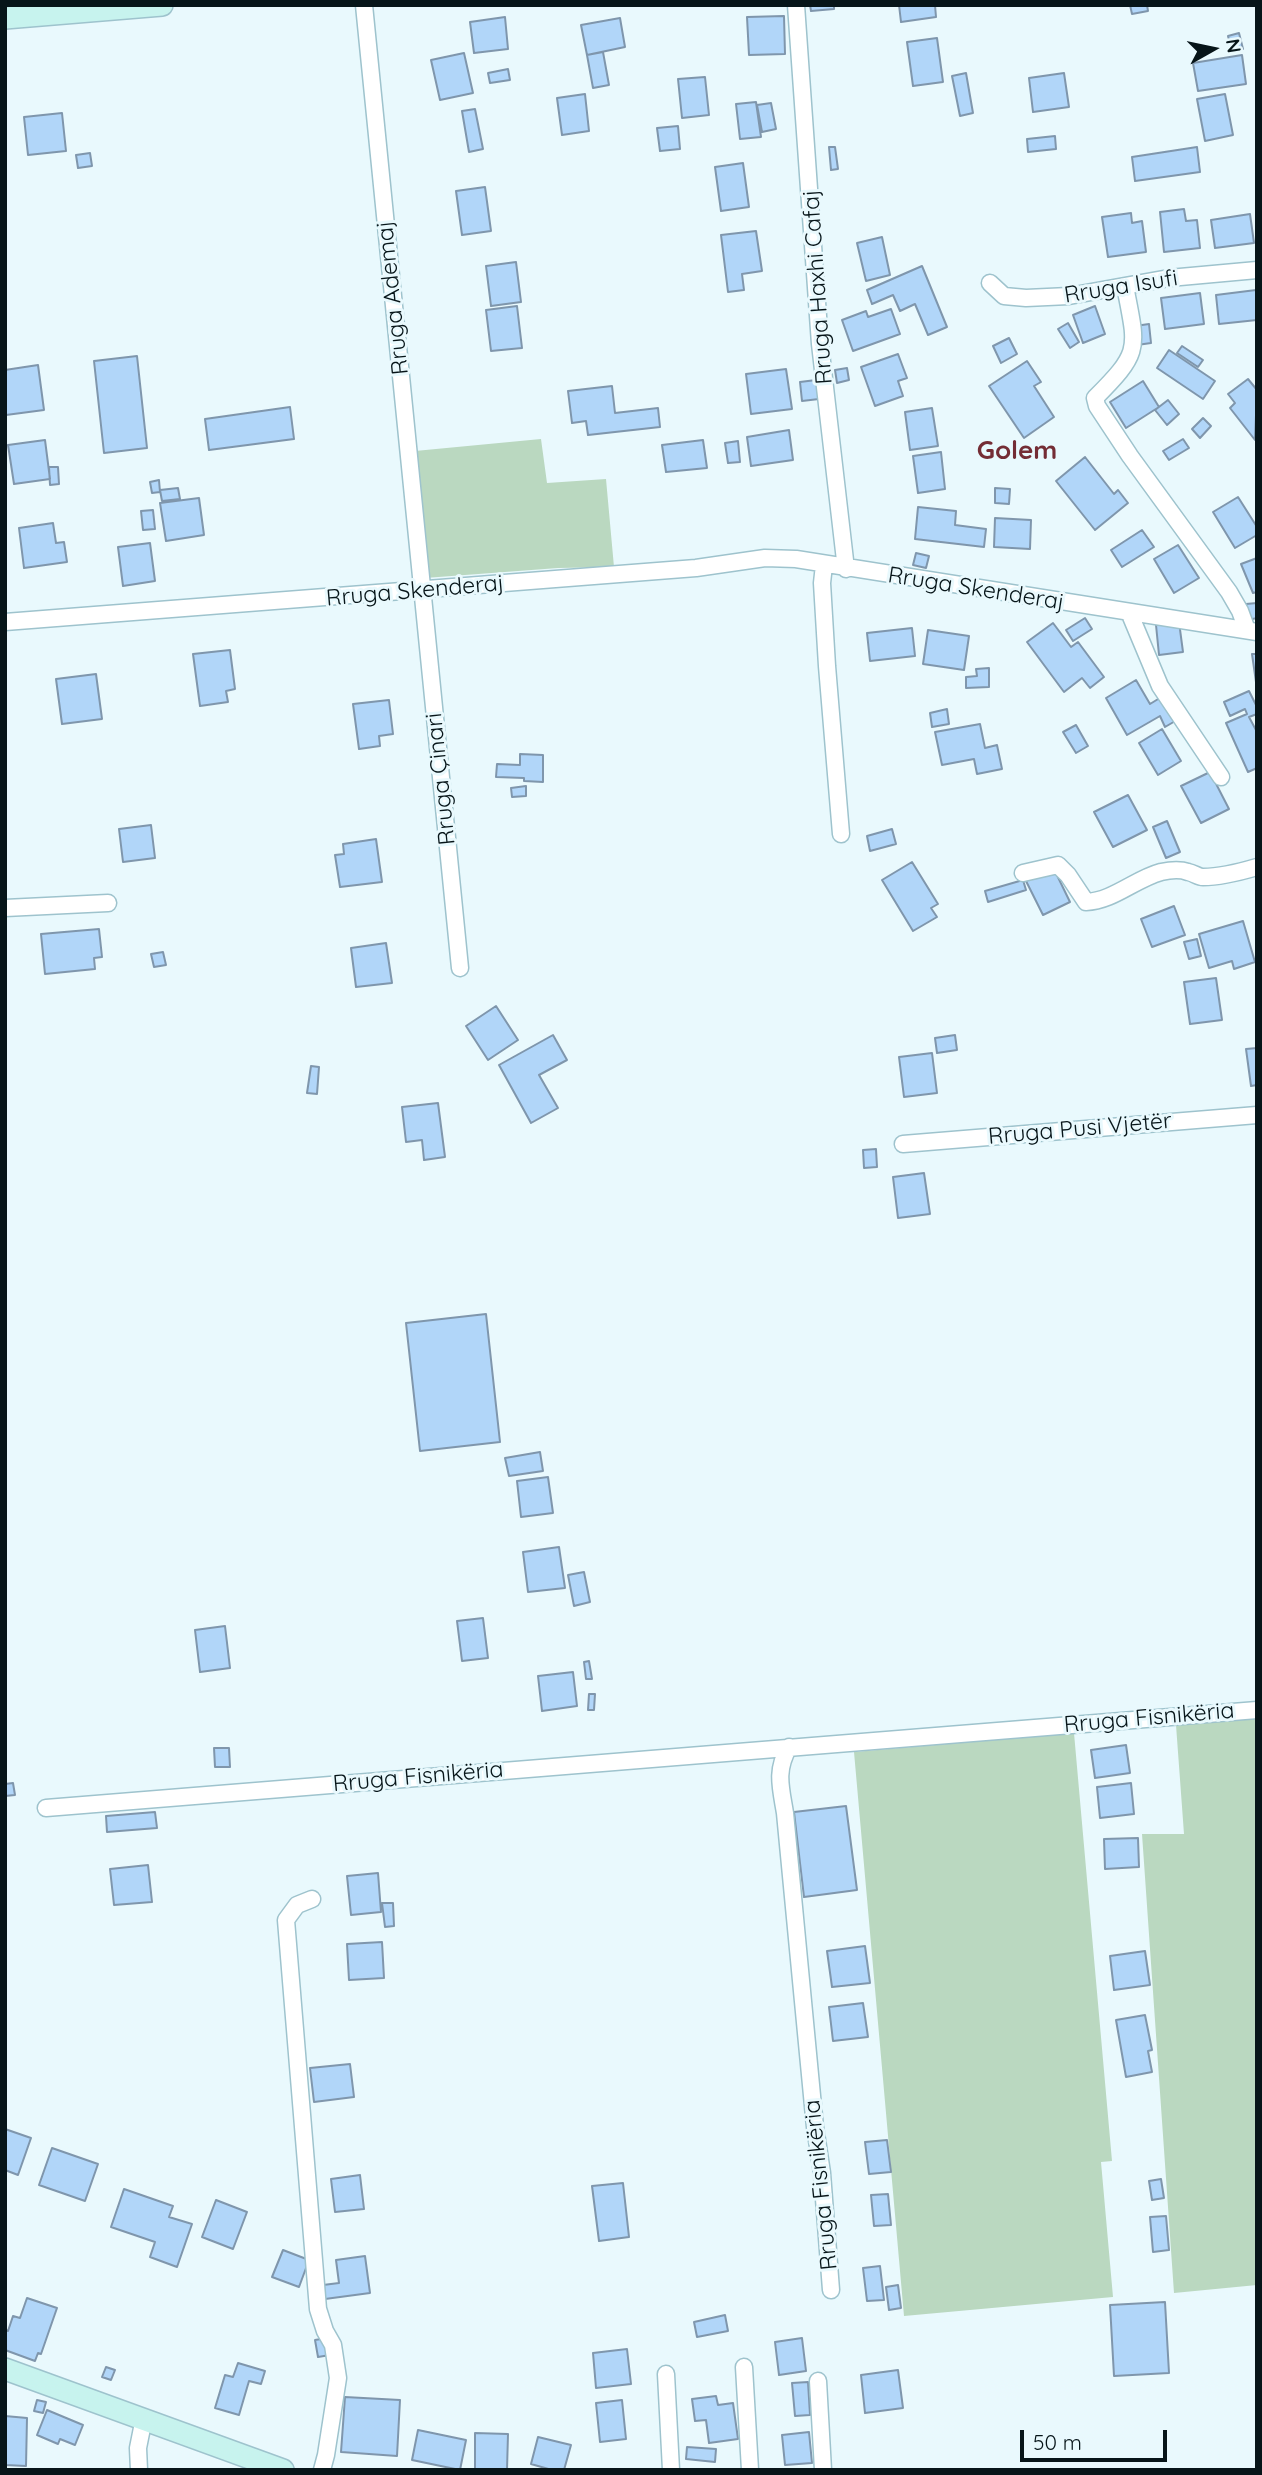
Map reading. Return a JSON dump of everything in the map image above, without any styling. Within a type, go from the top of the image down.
[{"type":"main road","points":[[5,18],[162,5]]},
{"type":"main road","points":[[5,2369],[283,2470]]},
{"type":"street","name":"Rruga Ademaj","points":[[364,5],[422,591]]},
{"type":"street","name":"Rruga Haxhi Cafaj","points":[[796,5],[820,344],[846,569]]},
{"type":"street","name":"Rruga Isufi","points":[[990,283],[1004,296],[1069,296],[1169,278],[1257,270]]},
{"type":"street","points":[[1125,286],[1135,337],[1131,358],[1120,374],[1095,398],[1097,406],[1129,456],[1229,592],[1252,631]]},
{"type":"street","name":"Rruga Skenderaj","points":[[5,622],[422,591],[683,569],[765,558],[796,559],[1252,631]]},
{"type":"street","points":[[824,565],[822,583],[827,666],[841,834]]},
{"type":"street","name":"Rruga Çinari","points":[[422,591],[460,968]]},
{"type":"street","points":[[1129,612],[1160,686],[1221,777]]},
{"type":"street","points":[[1023,873],[1058,865],[1086,902],[1096,902],[1162,872],[1177,870],[1200,877],[1238,873],[1257,867]]},
{"type":"street","points":[[5,908],[108,903]]},
{"type":"street","name":"Rruga Pusi Vjetër","points":[[903,1144],[1257,1115]]},
{"type":"street","name":"Rruga Fisnikëria","points":[[46,1808],[1257,1710]]},
{"type":"street","name":"Rruga Fisnikëria","points":[[789,1747],[781,1760],[779,1775],[822,2173],[831,2290]]},
{"type":"street","points":[[312,1899],[297,1905],[286,1920],[318,2309],[325,2331],[334,2345],[337,2362],[336,2395],[322,2470]]},
{"type":"street","points":[[744,2367],[750,2470]]},
{"type":"street","points":[[666,2374],[671,2470]]},
{"type":"street","points":[[818,2381],[823,2470]]},
{"type":"street","points":[[139,2470],[138,2448],[144,2418]]},
{"type":"green space","points":[[541,439],[547,483],[606,479],[614,567],[558,568],[425,578],[415,451]]},
{"type":"green space","points":[[1257,1717],[1257,2285],[1174,2293],[1142,1834],[1184,1834],[1176,1725]]},
{"type":"green space","points":[[1074,1733],[1112,2161],[1101,2162],[1113,2297],[904,2316],[854,1752]]},
{"type":"building","points":[[810,5],[834,5],[834,9],[811,11]]},
{"type":"building","points":[[899,5],[935,5],[936,17],[901,22]]},
{"type":"building","points":[[1130,5],[1147,5],[1148,11],[1132,14]]},
{"type":"building","points":[[784,16],[785,54],[749,55],[747,17]]},
{"type":"building","points":[[505,17],[508,49],[474,53],[470,22]]},
{"type":"building","points":[[620,18],[625,47],[587,55],[581,25]]},
{"type":"building","points":[[1239,33],[1243,49],[1232,52],[1228,36]]},
{"type":"building","points":[[937,38],[943,82],[913,86],[907,42]]},
{"type":"building","points":[[603,52],[609,85],[593,88],[587,55]]},
{"type":"building","points":[[464,53],[473,93],[440,100],[431,60]]},
{"type":"building","points":[[1242,55],[1246,84],[1198,91],[1193,63]]},
{"type":"building","points":[[508,69],[510,80],[490,83],[488,73]]},
{"type":"building","points":[[966,73],[973,113],[960,116],[952,76]]},
{"type":"building","points":[[1064,73],[1069,107],[1033,112],[1029,78]]},
{"type":"building","points":[[705,77],[709,115],[682,118],[678,79]]},
{"type":"building","points":[[585,94],[589,131],[562,135],[557,98]]},
{"type":"building","points":[[1225,94],[1233,135],[1205,141],[1197,99]]},
{"type":"building","points":[[756,102],[761,137],[740,139],[736,104]]},
{"type":"building","points":[[771,103],[776,129],[762,132],[757,105]]},
{"type":"building","points":[[475,109],[483,149],[469,152],[462,111]]},
{"type":"building","points":[[62,113],[66,151],[28,155],[24,117]]},
{"type":"building","points":[[678,126],[680,149],[660,151],[657,128]]},
{"type":"building","points":[[1055,136],[1056,149],[1028,152],[1027,139]]},
{"type":"building","points":[[829,147],[835,147],[838,169],[831,170]]},
{"type":"building","points":[[1197,147],[1200,172],[1135,181],[1132,157]]},
{"type":"building","points":[[90,153],[92,166],[78,168],[76,155]]},
{"type":"building","points":[[743,163],[749,207],[721,211],[715,167]]},
{"type":"building","points":[[485,187],[491,231],[462,235],[456,191]]},
{"type":"building","points":[[1184,209],[1186,221],[1197,220],[1200,248],[1164,252],[1160,212]]},
{"type":"building","points":[[1131,213],[1132,223],[1142,221],[1146,252],[1108,257],[1102,217]]},
{"type":"building","points":[[1250,214],[1254,243],[1215,248],[1211,220]]},
{"type":"building","points":[[756,231],[762,271],[742,274],[744,290],[728,292],[721,235]]},
{"type":"building","points":[[882,237],[890,275],[866,281],[857,243]]},
{"type":"building","points":[[516,262],[521,302],[491,306],[486,266]]},
{"type":"building","points":[[922,266],[947,327],[928,335],[915,304],[900,311],[893,295],[872,304],[867,290]]},
{"type":"building","points":[[1256,290],[1257,320],[1219,324],[1216,295]]},
{"type":"building","points":[[1200,293],[1204,324],[1165,329],[1161,298]]},
{"type":"building","points":[[517,306],[522,348],[491,351],[486,310]]},
{"type":"building","points":[[1095,306],[1105,334],[1083,343],[1073,315]]},
{"type":"building","points":[[891,309],[900,334],[853,351],[842,320],[866,311],[868,317]]},
{"type":"building","points":[[1068,323],[1079,342],[1070,348],[1058,329]]},
{"type":"building","points":[[1149,324],[1151,343],[1137,345],[1135,326]]},
{"type":"building","points":[[1009,338],[1017,354],[1001,363],[993,346]]},
{"type":"building","points":[[1182,346],[1203,360],[1198,367],[1177,353]]},
{"type":"building","points":[[1169,350],[1215,381],[1203,399],[1157,368]]},
{"type":"building","points":[[898,354],[907,378],[898,381],[903,396],[875,406],[861,367]]},
{"type":"building","points":[[137,356],[147,448],[104,453],[94,361]]},
{"type":"building","points":[[1027,361],[1041,382],[1034,386],[1054,417],[1024,438],[989,386]]},
{"type":"building","points":[[38,365],[44,410],[6,415],[5,370]]},
{"type":"building","points":[[847,368],[849,380],[837,383],[835,370]]},
{"type":"building","points":[[786,369],[792,409],[751,414],[746,374]]},
{"type":"building","points":[[1248,379],[1257,390],[1255,440],[1230,408],[1235,403],[1228,394]]},
{"type":"building","points":[[816,380],[819,399],[802,401],[800,382]]},
{"type":"building","points":[[1143,381],[1159,407],[1126,428],[1110,402]]},
{"type":"building","points":[[612,386],[615,413],[658,408],[660,427],[588,435],[586,421],[572,423],[568,391]]},
{"type":"building","points":[[1168,400],[1179,414],[1167,425],[1155,410]]},
{"type":"building","points":[[290,407],[294,439],[209,450],[205,419]]},
{"type":"building","points":[[932,408],[938,446],[910,450],[905,412]]},
{"type":"building","points":[[1203,418],[1211,426],[1200,438],[1192,429]]},
{"type":"building","points":[[789,430],[793,460],[751,466],[747,437]]},
{"type":"building","points":[[1183,439],[1189,448],[1169,460],[1163,451]]},
{"type":"building","points":[[45,440],[50,479],[14,484],[8,445]]},
{"type":"building","points":[[703,440],[707,468],[666,472],[662,445]]},
{"type":"building","points":[[738,441],[740,462],[728,463],[725,443]]},
{"type":"building","points":[[941,452],[945,489],[918,493],[913,456]]},
{"type":"building","points":[[1085,457],[1114,494],[1118,490],[1128,503],[1095,530],[1056,481]]},
{"type":"building","points":[[49,467],[58,467],[59,484],[50,485]]},
{"type":"building","points":[[159,480],[160,492],[152,493],[150,482]]},
{"type":"building","points":[[178,488],[180,499],[162,501],[160,490]]},
{"type":"building","points":[[995,488],[1010,489],[1009,504],[995,503]]},
{"type":"building","points":[[1238,497],[1257,527],[1257,535],[1235,548],[1213,512]]},
{"type":"building","points":[[199,498],[204,535],[166,541],[160,503]]},
{"type":"building","points":[[918,507],[956,511],[955,525],[986,529],[984,547],[915,539]]},
{"type":"building","points":[[153,510],[155,529],[143,530],[141,511]]},
{"type":"building","points":[[995,518],[1031,520],[1030,549],[994,547]]},
{"type":"building","points":[[53,523],[56,543],[64,542],[67,562],[24,568],[19,528]]},
{"type":"building","points":[[1142,530],[1154,547],[1122,567],[1111,550]]},
{"type":"building","points":[[150,543],[155,581],[123,586],[118,547]]},
{"type":"building","points":[[1178,545],[1199,578],[1174,593],[1154,559]]},
{"type":"building","points":[[916,553],[929,556],[926,568],[913,565]]},
{"type":"building","points":[[1257,558],[1257,592],[1253,593],[1241,564]]},
{"type":"building","points":[[1257,603],[1257,618],[1248,620],[1246,604]]},
{"type":"building","points":[[1085,618],[1092,629],[1073,641],[1066,630]]},
{"type":"building","points":[[1179,622],[1183,652],[1159,655],[1156,625]]},
{"type":"building","points":[[1053,623],[1071,647],[1078,642],[1104,677],[1090,688],[1082,678],[1064,692],[1027,642]]},
{"type":"building","points":[[912,628],[915,656],[870,661],[867,633]]},
{"type":"building","points":[[928,630],[969,636],[964,670],[923,664]]},
{"type":"building","points":[[230,650],[235,689],[226,691],[228,702],[200,706],[193,654]]},
{"type":"building","points":[[1252,654],[1257,654],[1257,689]]},
{"type":"building","points":[[989,668],[989,687],[966,688],[966,677],[977,676],[976,669]]},
{"type":"building","points":[[96,674],[102,719],[62,724],[56,679]]},
{"type":"building","points":[[1136,680],[1150,704],[1163,696],[1177,720],[1165,727],[1160,716],[1127,735],[1106,698]]},
{"type":"building","points":[[1249,691],[1257,707],[1257,714],[1249,717],[1257,732],[1257,768],[1248,772],[1226,723],[1247,714],[1245,709],[1230,716],[1224,702]]},
{"type":"building","points":[[389,700],[393,734],[379,736],[380,746],[359,749],[353,704]]},
{"type":"building","points":[[947,709],[949,724],[932,727],[930,713]]},
{"type":"building","points":[[980,724],[985,748],[997,745],[1002,769],[977,774],[974,759],[942,765],[935,732]]},
{"type":"building","points":[[1076,725],[1088,746],[1076,753],[1063,732]]},
{"type":"building","points":[[1162,729],[1181,761],[1158,775],[1139,743]]},
{"type":"building","points":[[520,754],[543,755],[543,782],[496,777],[497,764],[520,765]]},
{"type":"building","points":[[1210,772],[1229,809],[1201,823],[1181,786]]},
{"type":"building","points":[[526,786],[526,796],[512,797],[511,788]]},
{"type":"building","points":[[1128,795],[1147,830],[1113,847],[1094,812]]},
{"type":"building","points":[[1167,821],[1180,852],[1166,858],[1153,827]]},
{"type":"building","points":[[151,825],[155,858],[123,862],[119,829]]},
{"type":"building","points":[[892,829],[896,844],[870,851],[867,836]]},
{"type":"building","points":[[376,839],[382,882],[340,887],[335,855],[344,854],[343,844]]},
{"type":"building","points":[[912,862],[938,904],[931,908],[937,917],[913,931],[882,880]]},
{"type":"building","points":[[1053,867],[1070,902],[1043,915],[1026,881]]},
{"type":"building","points":[[1023,880],[1026,890],[988,902],[985,891]]},
{"type":"building","points":[[1174,906],[1185,935],[1152,947],[1141,919]]},
{"type":"building","points":[[1243,921],[1255,962],[1234,969],[1232,961],[1209,968],[1199,934]]},
{"type":"building","points":[[99,929],[102,957],[94,958],[95,969],[45,974],[41,934]]},
{"type":"building","points":[[1197,939],[1201,956],[1189,959],[1184,942]]},
{"type":"building","points":[[386,943],[392,983],[356,987],[351,948]]},
{"type":"building","points":[[163,952],[166,965],[154,967],[151,954]]},
{"type":"building","points":[[1216,978],[1222,1020],[1190,1024],[1184,982]]},
{"type":"building","points":[[496,1006],[518,1040],[488,1060],[466,1026]]},
{"type":"building","points":[[553,1035],[567,1060],[539,1075],[558,1108],[531,1123],[499,1065]]},
{"type":"building","points":[[955,1035],[957,1050],[937,1053],[935,1038]]},
{"type":"building","points":[[1257,1048],[1257,1085],[1251,1086],[1246,1049]]},
{"type":"building","points":[[932,1053],[937,1093],[904,1097],[899,1057]]},
{"type":"building","points":[[311,1066],[319,1067],[317,1094],[307,1093]]},
{"type":"building","points":[[438,1103],[445,1157],[424,1160],[422,1140],[406,1142],[402,1107]]},
{"type":"building","points":[[876,1149],[877,1167],[864,1168],[863,1150]]},
{"type":"building","points":[[924,1173],[930,1214],[898,1218],[893,1177]]},
{"type":"building","points":[[486,1314],[500,1442],[420,1451],[406,1323]]},
{"type":"building","points":[[540,1452],[543,1471],[509,1476],[505,1458]]},
{"type":"building","points":[[548,1477],[553,1513],[521,1517],[517,1481]]},
{"type":"building","points":[[559,1547],[565,1588],[528,1592],[523,1552]]},
{"type":"building","points":[[584,1572],[590,1602],[574,1606],[568,1575]]},
{"type":"building","points":[[483,1618],[488,1658],[462,1661],[457,1621]]},
{"type":"building","points":[[225,1626],[230,1668],[200,1672],[195,1630]]},
{"type":"building","points":[[589,1661],[592,1679],[586,1679],[584,1662]]},
{"type":"building","points":[[573,1672],[577,1706],[542,1711],[538,1676]]},
{"type":"building","points":[[589,1694],[595,1694],[594,1710],[588,1710]]},
{"type":"building","points":[[1126,1745],[1130,1773],[1095,1778],[1091,1750]]},
{"type":"building","points":[[214,1748],[229,1748],[230,1767],[215,1767]]},
{"type":"building","points":[[13,1783],[15,1795],[5,1796],[5,1784]]},
{"type":"building","points":[[1131,1783],[1134,1814],[1100,1818],[1097,1787]]},
{"type":"building","points":[[846,1806],[857,1890],[804,1897],[794,1812]]},
{"type":"building","points":[[155,1812],[157,1828],[107,1832],[106,1816]]},
{"type":"building","points":[[1138,1838],[1139,1867],[1105,1869],[1104,1839]]},
{"type":"building","points":[[148,1865],[152,1902],[114,1905],[110,1869]]},
{"type":"building","points":[[378,1873],[381,1912],[351,1915],[347,1876]]},
{"type":"building","points":[[382,1903],[393,1903],[394,1926],[385,1927]]},
{"type":"building","points":[[382,1942],[384,1978],[349,1980],[347,1944]]},
{"type":"building","points":[[865,1946],[870,1983],[832,1987],[827,1951]]},
{"type":"building","points":[[1145,1951],[1150,1985],[1114,1990],[1110,1956]]},
{"type":"building","points":[[863,2003],[868,2037],[833,2041],[829,2007]]},
{"type":"building","points":[[1145,2015],[1152,2050],[1148,2051],[1152,2072],[1126,2077],[1116,2020]]},
{"type":"building","points":[[350,2064],[354,2097],[314,2102],[310,2068]]},
{"type":"building","points":[[5,2129],[31,2138],[18,2175],[5,2170]]},
{"type":"building","points":[[887,2140],[891,2172],[869,2174],[865,2142]]},
{"type":"building","points":[[52,2148],[98,2164],[85,2201],[39,2185]]},
{"type":"building","points":[[360,2175],[364,2209],[335,2212],[331,2179]]},
{"type":"building","points":[[1161,2179],[1164,2198],[1152,2200],[1149,2181]]},
{"type":"building","points":[[623,2183],[629,2237],[599,2241],[592,2186]]},
{"type":"building","points":[[124,2189],[173,2206],[169,2217],[192,2224],[177,2267],[150,2257],[155,2242],[111,2227]]},
{"type":"building","points":[[888,2194],[891,2225],[874,2226],[871,2195]]},
{"type":"building","points":[[216,2200],[247,2212],[233,2249],[202,2237]]},
{"type":"building","points":[[1166,2216],[1169,2250],[1153,2252],[1150,2217]]},
{"type":"building","points":[[283,2250],[309,2260],[299,2287],[272,2277]]},
{"type":"building","points":[[365,2256],[370,2293],[325,2299],[323,2285],[339,2283],[336,2260]]},
{"type":"building","points":[[880,2266],[884,2300],[867,2301],[863,2268]]},
{"type":"building","points":[[898,2285],[901,2308],[889,2310],[886,2287]]},
{"type":"building","points":[[27,2298],[57,2308],[41,2354],[38,2353],[35,2361],[5,2350],[5,2330],[8,2331],[13,2316],[20,2318]]},
{"type":"building","points":[[1165,2302],[1169,2373],[1114,2376],[1110,2305]]},
{"type":"building","points":[[725,2315],[728,2331],[697,2337],[694,2322]]},
{"type":"building","points":[[327,2338],[330,2355],[318,2357],[315,2340]]},
{"type":"building","points":[[802,2338],[806,2371],[779,2375],[775,2342]]},
{"type":"building","points":[[627,2349],[631,2384],[596,2388],[593,2353]]},
{"type":"building","points":[[238,2363],[265,2371],[261,2384],[249,2381],[239,2415],[215,2408],[225,2375],[233,2377]]},
{"type":"building","points":[[106,2367],[115,2370],[111,2380],[102,2377]]},
{"type":"building","points":[[898,2370],[903,2408],[865,2413],[861,2375]]},
{"type":"building","points":[[808,2382],[810,2415],[795,2416],[792,2383]]},
{"type":"building","points":[[716,2396],[718,2405],[733,2403],[738,2439],[709,2443],[706,2420],[695,2421],[692,2399]]},
{"type":"building","points":[[345,2397],[400,2400],[397,2456],[341,2452]]},
{"type":"building","points":[[37,2400],[46,2402],[43,2413],[34,2411]]},
{"type":"building","points":[[622,2400],[626,2439],[600,2442],[596,2403]]},
{"type":"building","points":[[47,2410],[83,2425],[75,2445],[60,2439],[58,2444],[37,2435]]},
{"type":"building","points":[[5,2416],[27,2418],[26,2466],[5,2465]]},
{"type":"building","points":[[418,2430],[466,2440],[460,2470],[412,2460]]},
{"type":"building","points":[[809,2432],[812,2463],[785,2465],[782,2435]]},
{"type":"building","points":[[475,2433],[508,2434],[507,2470],[475,2470]]},
{"type":"building","points":[[538,2437],[571,2445],[564,2470],[552,2470],[531,2464]]},
{"type":"building","points":[[687,2447],[716,2449],[715,2462],[686,2459]]},
{"type":"district","name":"Golem","points":[[1017,451]]}]
